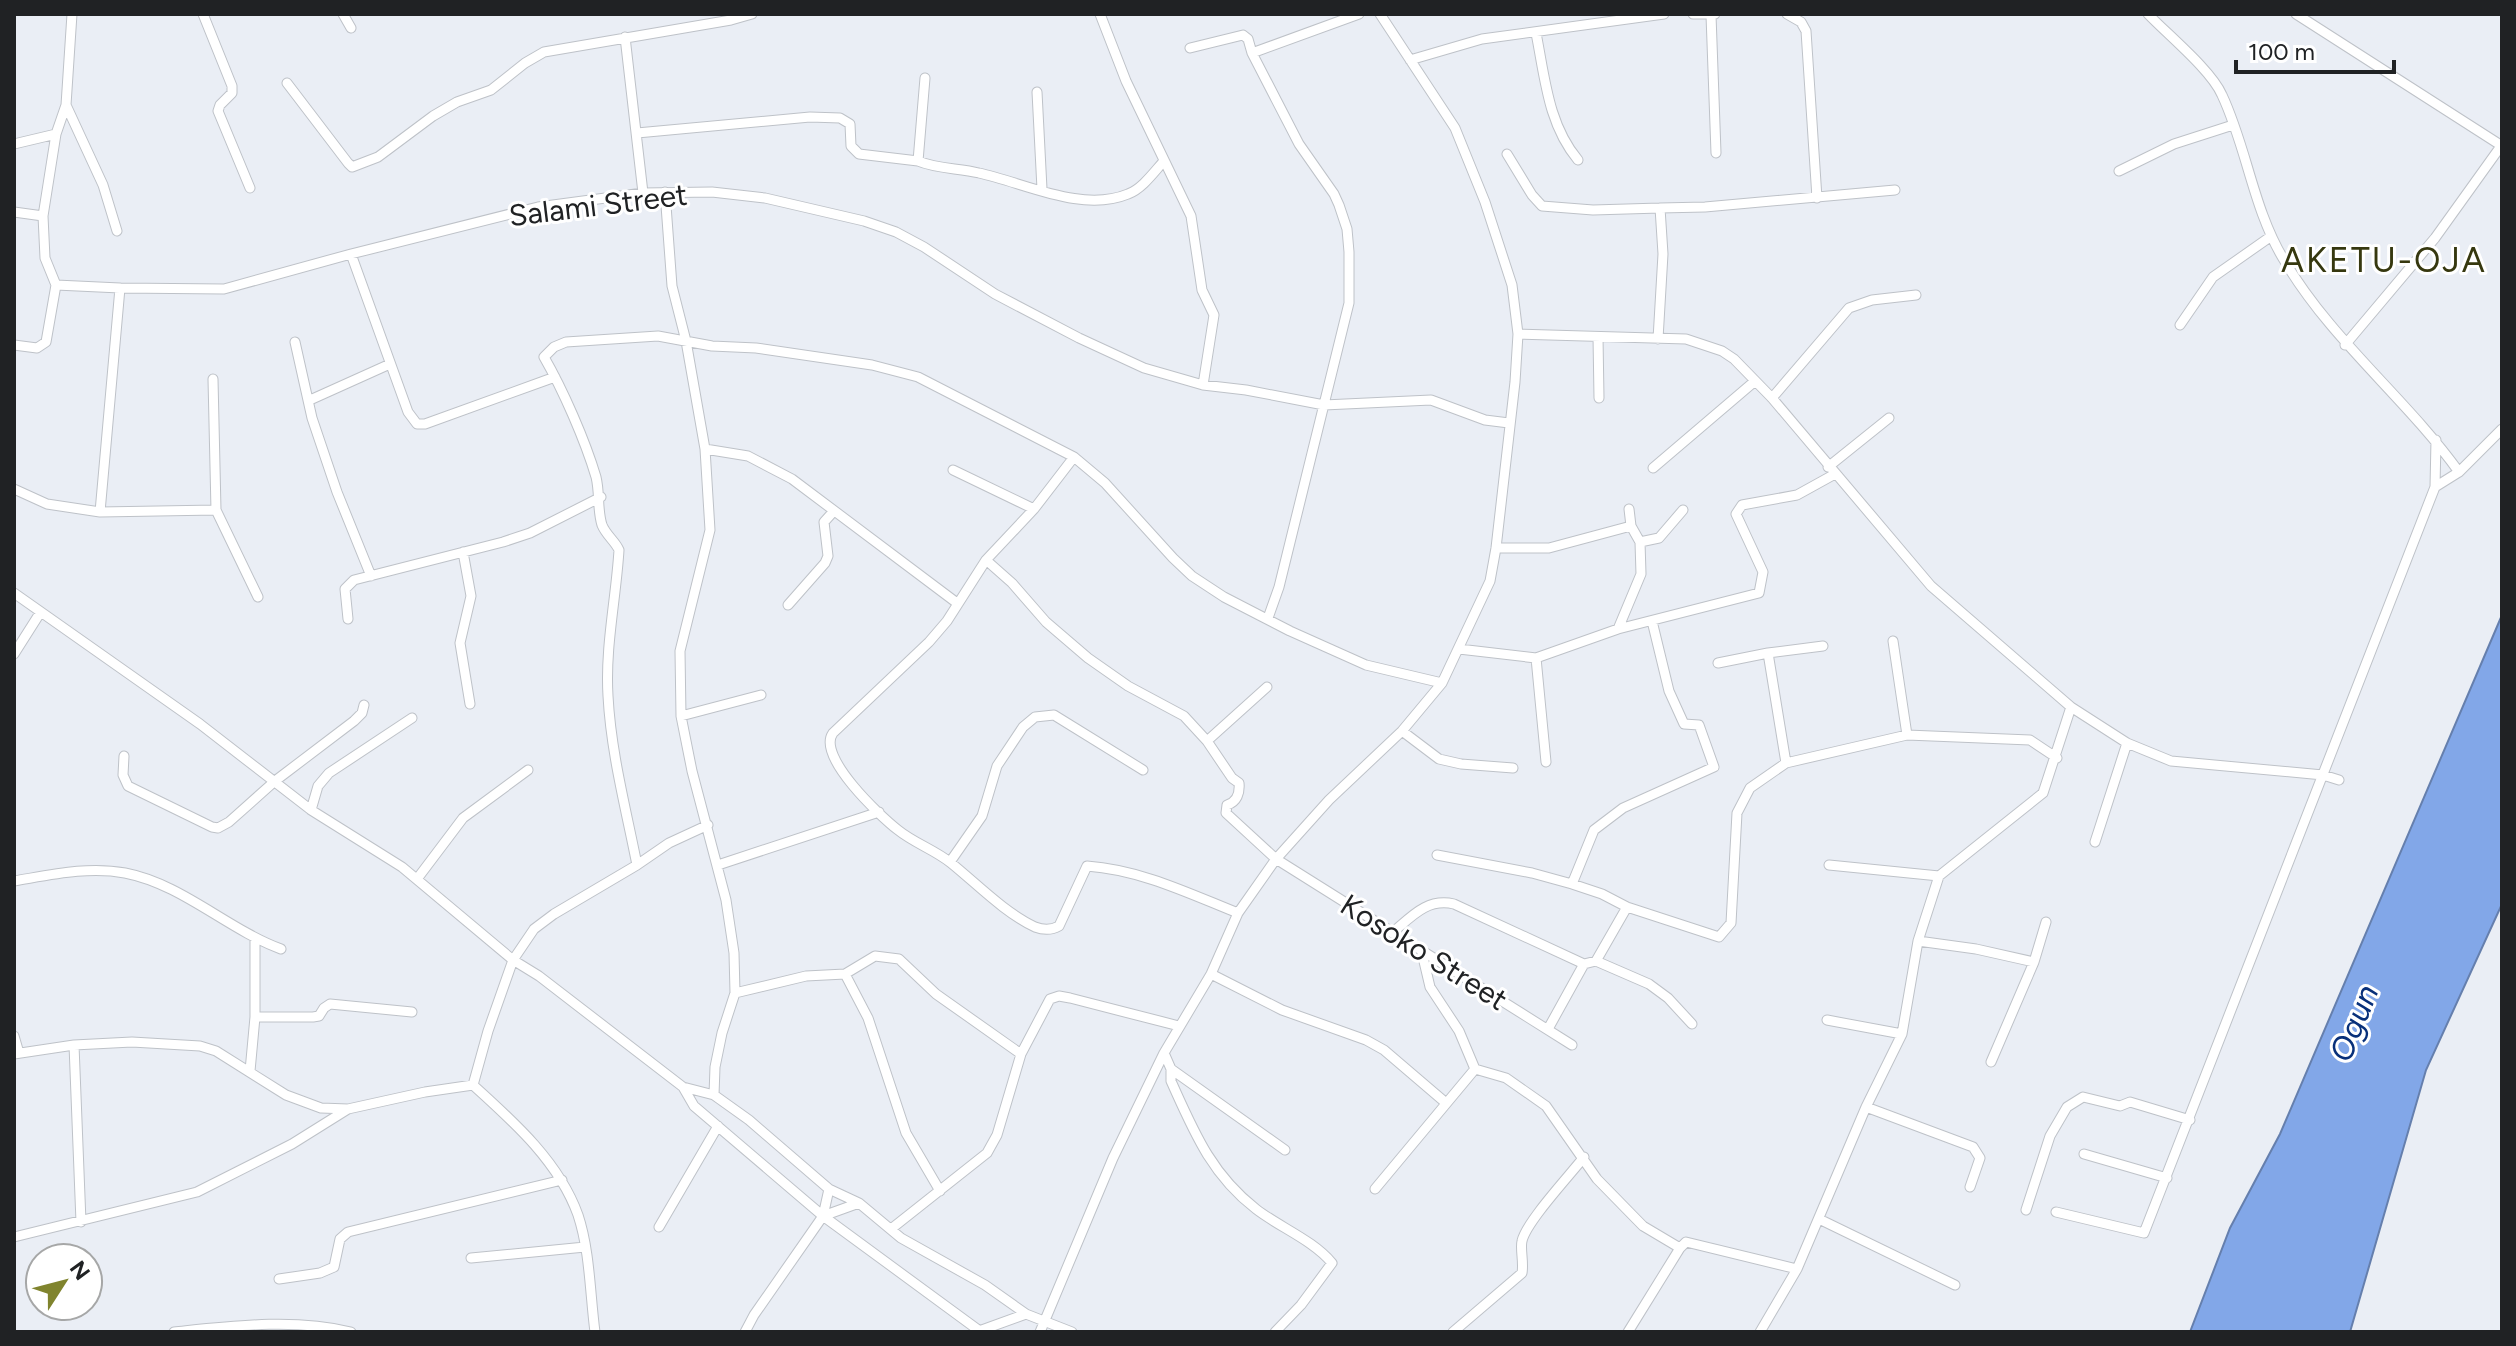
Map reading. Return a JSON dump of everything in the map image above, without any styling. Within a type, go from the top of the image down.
[{"type":"street","points":[[14,345],[37,348],[46,342],[56,285],[45,258],[43,216],[56,134],[66,105],[72,14]]},
{"type":"street","points":[[203,14],[232,86],[232,93],[218,111],[250,188]]},
{"type":"street","points":[[343,14],[351,28]]},
{"type":"street","points":[[287,83],[348,163],[352,167],[359,166],[404,140],[433,116],[457,102],[491,90],[544,52],[752,14]]},
{"type":"street","points":[[1100,14],[1126,81],[1191,216],[1202,290],[1214,315],[1203,385]]},
{"type":"street","points":[[1252,53],[1359,14]]},
{"type":"street","points":[[1040,1332],[1113,1158],[1164,1053],[1211,974],[1238,913],[1276,859],[1329,800],[1402,731],[1442,683],[1490,581],[1518,334],[1512,285],[1500,243],[1455,128],[1380,14]]},
{"type":"street","points":[[1410,60],[1482,39],[1664,14]]},
{"type":"street","points":[[1693,14],[1713,14],[1716,153]]},
{"type":"street","points":[[1787,14],[1801,22],[1806,31],[1817,198]]},
{"type":"street","points":[[2148,14],[2222,92],[2270,237],[2286,264],[2345,345],[2436,440],[2459,472]]},
{"type":"street","points":[[2296,14],[2502,146],[2435,238],[2345,345]]},
{"type":"street","points":[[1536,33],[1552,114],[1578,160]]},
{"type":"street","points":[[1190,48],[1243,35],[1248,39],[1252,53],[1303,151],[1334,194],[1347,229],[1351,275],[1349,303],[1268,618]]},
{"type":"street","points":[[625,37],[643,193]]},
{"type":"street","points":[[918,161],[925,78]]},
{"type":"street","points":[[1037,92],[1042,189]]},
{"type":"street","points":[[66,105],[103,185],[117,231]]},
{"type":"street","points":[[637,133],[810,117],[840,118],[850,124],[851,146],[859,154],[980,173],[1083,200],[1126,195],[1135,191],[1164,161]]},
{"type":"street","points":[[2119,171],[2174,144],[2233,125]]},
{"type":"street","points":[[14,144],[56,134]]},
{"type":"street","points":[[1507,154],[1542,206],[1593,210],[1660,208],[1895,190]]},
{"type":"street","points":[[665,192],[672,286],[686,341],[705,449],[710,530],[680,651],[681,716],[731,928],[735,993],[722,1033],[715,1067],[714,1095]]},
{"type":"street","name":"Salami Street","points":[[56,285],[224,289],[538,207],[643,193],[712,192],[765,198],[864,221],[896,232],[995,294],[1144,368],[1203,385],[1324,405]]},
{"type":"street","points":[[1658,339],[1663,254],[1660,208]]},
{"type":"street","points":[[14,212],[43,216]]},
{"type":"street","points":[[2180,325],[2213,277],[2270,237]]},
{"type":"street","points":[[351,254],[408,412],[417,424],[425,424],[555,377]]},
{"type":"street","points":[[100,512],[120,288]]},
{"type":"street","points":[[1772,398],[1849,308],[1872,300],[1916,295]]},
{"type":"street","points":[[1518,334],[1686,339],[1722,351],[1772,398],[1931,586],[2071,707],[2127,743],[2182,763],[2323,775],[2339,780]]},
{"type":"street","points":[[637,865],[612,742],[608,695],[609,636],[619,550],[602,524],[599,509],[601,497],[595,473],[544,357],[554,347],[566,342],[658,336],[898,370],[988,411],[1074,457],[1105,483],[1153,538],[1192,576],[1224,597],[1366,665],[1442,683]]},
{"type":"street","points":[[1598,337],[1599,398]]},
{"type":"street","points":[[295,342],[312,418],[337,492],[371,576]]},
{"type":"street","points":[[310,400],[390,364]]},
{"type":"street","points":[[213,379],[216,510],[258,597]]},
{"type":"street","points":[[1653,468],[1706,426],[1755,381]]},
{"type":"street","points":[[1324,405],[1431,400],[1472,416],[1509,423]]},
{"type":"street","points":[[1459,649],[1536,658],[1618,629],[1759,593],[1763,572],[1736,514],[1742,505],[1797,495],[1831,471],[1889,418]]},
{"type":"street","points":[[2435,487],[2459,472],[2502,429]]},
{"type":"street","points":[[2056,1212],[2144,1233],[2435,487],[2436,440]]},
{"type":"street","points":[[705,449],[748,456],[792,479],[957,603]]},
{"type":"street","points":[[1074,457],[1034,509],[986,560],[947,621],[829,738],[829,745],[837,765],[900,832],[950,862],[973,884],[1036,927],[1052,930],[1059,926],[1087,866],[1143,875],[1238,913]]},
{"type":"street","points":[[953,470],[1034,509]]},
{"type":"street","points":[[14,489],[47,504],[100,512],[216,510]]},
{"type":"street","points":[[348,619],[345,589],[354,580],[530,533],[601,497]]},
{"type":"street","points":[[1618,629],[1641,574],[1640,542],[1631,526],[1629,509]]},
{"type":"street","points":[[1640,542],[1659,538],[1683,510]]},
{"type":"street","points":[[788,605],[825,563],[828,556],[824,523],[833,512]]},
{"type":"street","points":[[1496,548],[1549,548],[1631,526]]},
{"type":"street","points":[[463,552],[471,596],[460,643],[470,704]]},
{"type":"street","points":[[986,560],[1066,639],[1110,674],[1184,716],[1207,741],[1267,687]]},
{"type":"street","points":[[14,593],[200,724],[311,810],[417,879],[513,960],[539,976],[683,1087],[694,1106],[823,1216],[980,1332],[1026,1314]]},
{"type":"street","points":[[14,654],[40,613]]},
{"type":"street","points":[[1572,884],[1594,830],[1623,808],[1714,767],[1699,725],[1684,724],[1669,691],[1652,621]]},
{"type":"street","points":[[1893,641],[1907,735]]},
{"type":"street","points":[[1718,663],[1823,646]]},
{"type":"street","points":[[1768,653],[1786,763]]},
{"type":"street","points":[[1536,658],[1546,762]]},
{"type":"street","points":[[681,716],[761,695]]},
{"type":"street","points":[[124,756],[123,775],[128,786],[218,828],[354,721],[362,713],[364,705]]},
{"type":"street","points":[[1760,1332],[1797,1269],[1866,1107],[1902,1034],[1918,941],[1939,876],[2043,793],[2057,758],[2071,707]]},
{"type":"street","points":[[950,862],[982,816],[997,766],[1023,727],[1035,717],[1054,715],[1143,770]]},
{"type":"street","points":[[311,810],[318,786],[329,773],[412,718]]},
{"type":"street","points":[[1402,731],[1439,759],[1513,768]]},
{"type":"street","points":[[1437,855],[1572,884],[1627,907],[1719,937],[1731,923],[1737,813],[1750,788],[1786,763],[1907,735],[2030,740],[2057,758]]},
{"type":"street","name":"Kosoko Street","points":[[1207,741],[1232,778],[1239,783],[1238,795],[1232,804],[1227,805],[1226,813],[1276,859],[1572,1045]]},
{"type":"street","points":[[2095,842],[2127,743]]},
{"type":"street","points":[[417,879],[463,818],[528,770]]},
{"type":"street","points":[[718,865],[879,812]]},
{"type":"street","points":[[473,1085],[513,960],[541,923],[669,843],[708,825]]},
{"type":"street","points":[[1829,865],[1939,876]]},
{"type":"street","points":[[14,881],[82,871],[128,874],[185,898],[255,939],[281,949]]},
{"type":"street","points":[[1392,933],[1426,905],[1443,902],[1469,909],[1584,964],[1596,961],[1649,984],[1668,998],[1692,1024]]},
{"type":"street","points":[[1596,961],[1627,907]]},
{"type":"street","points":[[1991,1062],[2034,962],[2046,922]]},
{"type":"street","points":[[250,1071],[255,1017],[255,939]]},
{"type":"street","points":[[1918,941],[1976,949],[2034,962]]},
{"type":"street","points":[[1422,953],[1430,987],[1459,1031],[1475,1069]]},
{"type":"street","points":[[735,993],[806,976],[845,974],[875,956],[899,959],[936,994],[1021,1054]]},
{"type":"street","points":[[1548,1029],[1584,964]]},
{"type":"street","points":[[845,974],[868,1018],[906,1133],[940,1191]]},
{"type":"street","points":[[1211,974],[1282,1010],[1366,1040],[1384,1050],[1446,1103]]},
{"type":"street","points":[[891,1229],[987,1153],[997,1135],[1021,1054],[1050,999],[1059,996],[1179,1026]]},
{"type":"street","points":[[255,1017],[319,1016],[330,1004],[412,1012]]},
{"type":"street","points":[[1827,1020],[1902,1034]]},
{"type":"street","points":[[14,1036],[17,1054],[74,1045],[132,1042],[200,1046],[216,1051],[286,1095],[321,1108],[348,1109],[473,1085]]},
{"type":"street","points":[[74,1045],[81,1222]]},
{"type":"street","points":[[1164,1053],[1171,1069],[1171,1081],[1197,1139],[1221,1176],[1257,1210],[1332,1263],[1301,1305],[1275,1332]]},
{"type":"street","points":[[1171,1069],[1285,1150]]},
{"type":"street","points":[[1375,1189],[1475,1069]]},
{"type":"street","points":[[1475,1069],[1506,1078],[1546,1106],[1597,1179],[1643,1226],[1680,1248]]},
{"type":"street","points":[[473,1085],[518,1127],[562,1180],[578,1216],[585,1247],[595,1332]]},
{"type":"street","points":[[683,1087],[714,1095],[749,1120],[829,1189],[859,1203],[901,1238],[985,1285],[1026,1314],[1072,1332]]},
{"type":"street","points":[[2026,1210],[2050,1136],[2067,1107],[2083,1097],[2120,1106],[2130,1102],[2190,1120]]},
{"type":"street","points":[[1866,1107],[1973,1147],[1980,1158],[1970,1187]]},
{"type":"street","points":[[14,1237],[197,1192],[292,1144],[348,1109]]},
{"type":"street","points":[[659,1227],[718,1126]]},
{"type":"street","points":[[2084,1154],[2167,1178]]},
{"type":"street","points":[[1453,1332],[1522,1273],[1525,1261],[1521,1242],[1584,1157]]},
{"type":"street","points":[[279,1279],[320,1273],[334,1267],[340,1239],[348,1232],[562,1180]]},
{"type":"street","points":[[745,1332],[823,1216],[829,1189]]},
{"type":"street","points":[[823,1216],[859,1203]]},
{"type":"street","points":[[1819,1219],[1955,1285]]},
{"type":"street","points":[[1628,1332],[1686,1242],[1797,1269]]},
{"type":"street","points":[[471,1258],[585,1247]]},
{"type":"street","points":[[174,1332],[284,1325],[351,1332]]},
{"type":"water","name":"Ogun","points":[[2502,615],[2502,904],[2426,1070],[2350,1332],[2190,1332],[2230,1228],[2280,1134]]},
{"type":"district","name":"AKETU-OJA","points":[[2384,260]]}]
